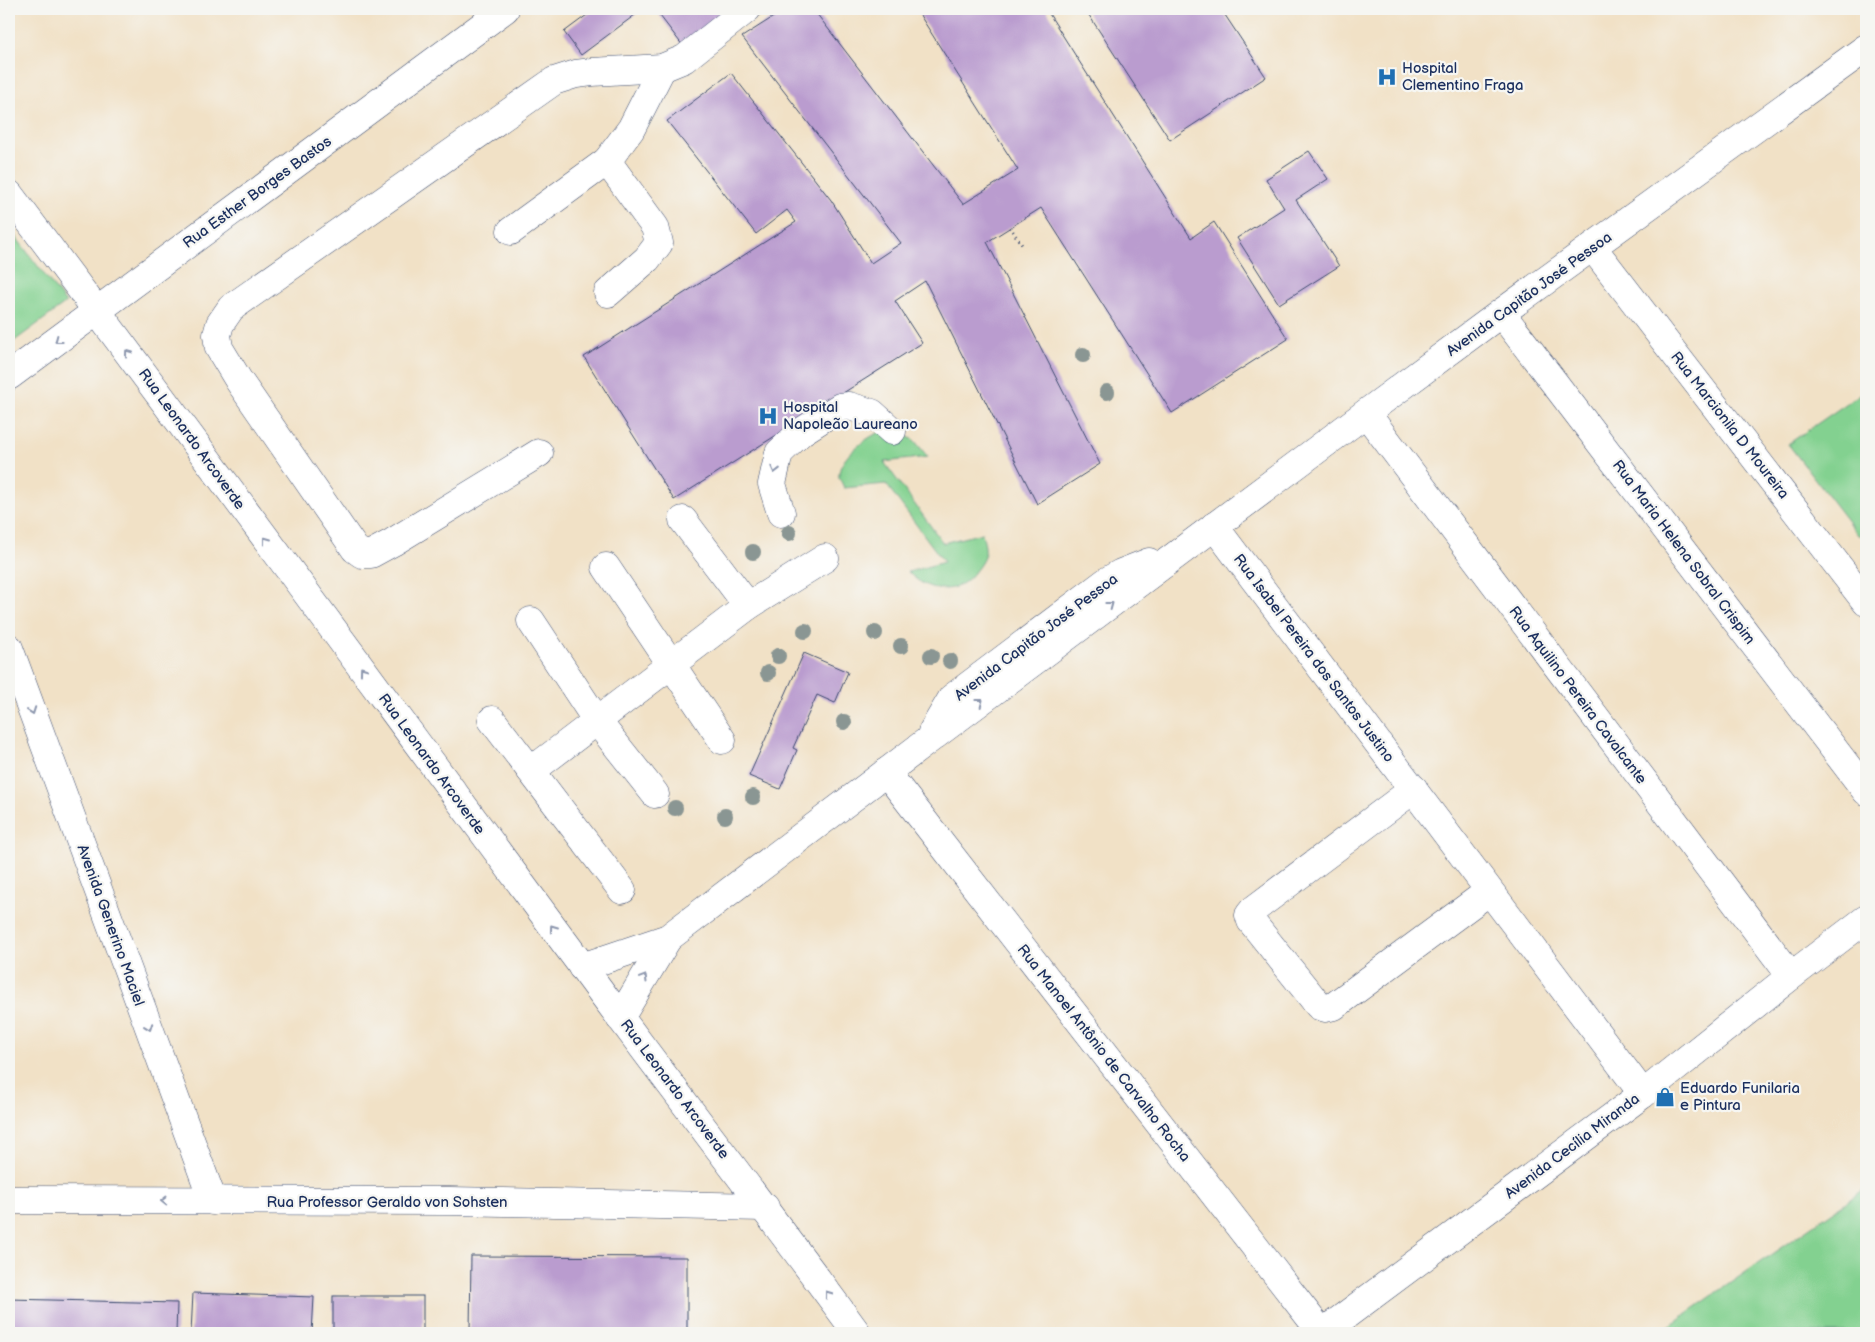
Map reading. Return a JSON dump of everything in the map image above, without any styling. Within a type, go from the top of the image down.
[{"type":"street","name":"Rua Esther Borges Bastos","points":[[9,376],[505,9]]},
{"type":"street","points":[[539,453],[393,542],[371,554],[362,554],[354,549],[239,381],[219,348],[220,324],[231,308],[554,82],[576,74],[662,68],[684,60],[748,9]]},
{"type":"street","name":"Avenida Capitão José Pessoa","points":[[582,967],[668,938],[926,742],[952,698],[1107,581],[1204,534],[1501,313],[1866,48]]},
{"type":"street","points":[[511,231],[607,161],[631,129],[662,68]]},
{"type":"street","points":[[607,161],[655,228],[659,243],[647,259],[608,293]]},
{"type":"street","name":"Rua Leonardo Arcoverde","points":[[9,194],[97,310],[582,967],[765,1207],[857,1333]]},
{"type":"street","name":"Rua Marcionila D Moureira","points":[[1593,248],[1866,602]]},
{"type":"street","name":"Rua Maria Helena Sobral Crispim","points":[[1501,313],[1866,791]]},
{"type":"street","points":[[781,513],[772,484],[779,453],[801,432],[840,407],[848,406],[872,413],[892,431]]},
{"type":"street","name":"Rua Aquilino Pereira Cavalcante","points":[[1366,414],[1791,976]]},
{"type":"street","points":[[684,520],[748,606]]},
{"type":"street","name":"Rua Isabel Pereira dos Santos Justino","points":[[1204,534],[1414,789],[1488,892],[1642,1094]]},
{"type":"street","points":[[531,771],[748,606],[825,558]]},
{"type":"street","points":[[606,567],[722,740]]},
{"type":"street","points":[[531,621],[597,721],[655,794]]},
{"type":"street","name":"Avenida Generino Maciel","points":[[9,648],[213,1201]]},
{"type":"street","points":[[492,720],[622,890]]},
{"type":"street","name":"Rua Manoel Antônio de Carvalho Rocha","points":[[886,772],[1322,1333]]},
{"type":"street","points":[[1414,789],[1254,910],[1249,915],[1251,921],[1319,1006],[1326,1008],[1334,1006],[1488,892]]},
{"type":"street","name":"Avenida Cecília Miranda","points":[[1322,1333],[1642,1094],[1866,919]]},
{"type":"street","name":"Avenida Capitão José Pessoa","points":[[620,1018],[668,938]]},
{"type":"street","name":"Rua Professor Geraldo von Sohsten","points":[[9,1200],[450,1201],[765,1207]]},
{"type":"path","points":[[1010,227],[1022,245]]},
{"type":"green space","points":[[9,228],[66,303],[9,345]]},
{"type":"green space","points":[[1866,390],[1866,531],[1859,536],[1788,444]]},
{"type":"green space","points":[[898,432],[914,440],[928,457],[884,462],[943,543],[982,533],[985,550],[982,562],[969,579],[961,585],[943,589],[934,588],[916,579],[908,572],[944,562],[886,484],[844,488],[839,477],[842,464],[859,445],[878,433]]},
{"type":"green space","points":[[1866,1188],[1866,1333],[1659,1333]]},
{"type":"building","points":[[595,9],[643,9],[581,55],[564,32]]},
{"type":"building","points":[[662,9],[731,9],[683,46],[657,12]]},
{"type":"building","points":[[786,9],[813,9],[963,204],[1018,170],[916,9],[1046,9],[1191,238],[1214,222],[1288,339],[1172,413],[1041,208],[987,242],[1100,464],[1037,504],[925,281],[895,301],[922,343],[674,500],[584,357],[796,222],[787,210],[756,234],[667,121],[731,73],[831,200],[871,263],[901,243],[742,37]]},
{"type":"building","points":[[1085,9],[1221,9],[1266,77],[1170,140]]},
{"type":"building","points":[[1309,151],[1328,179],[1296,200],[1339,266],[1279,304],[1237,238],[1284,208],[1266,179]]},
{"type":"building","points":[[804,653],[848,672],[835,703],[817,695],[793,748],[797,750],[780,789],[749,776]]},
{"type":"building","points":[[471,1256],[687,1257],[687,1333],[470,1333]]},
{"type":"building","points":[[193,1293],[314,1297],[312,1333],[191,1333]]},
{"type":"building","points":[[333,1296],[423,1296],[423,1333],[333,1333]]},
{"type":"building","points":[[9,1299],[177,1303],[176,1333],[9,1333]]},
{"type":"place","name":"Hospital Clementino Fraga","points":[[1387,77]]},
{"type":"place","name":"Hospital Napoleão Laureano","points":[[768,416]]},
{"type":"place","name":"Eduardo Funilaria e Pintura","points":[[1665,1097]]}]
